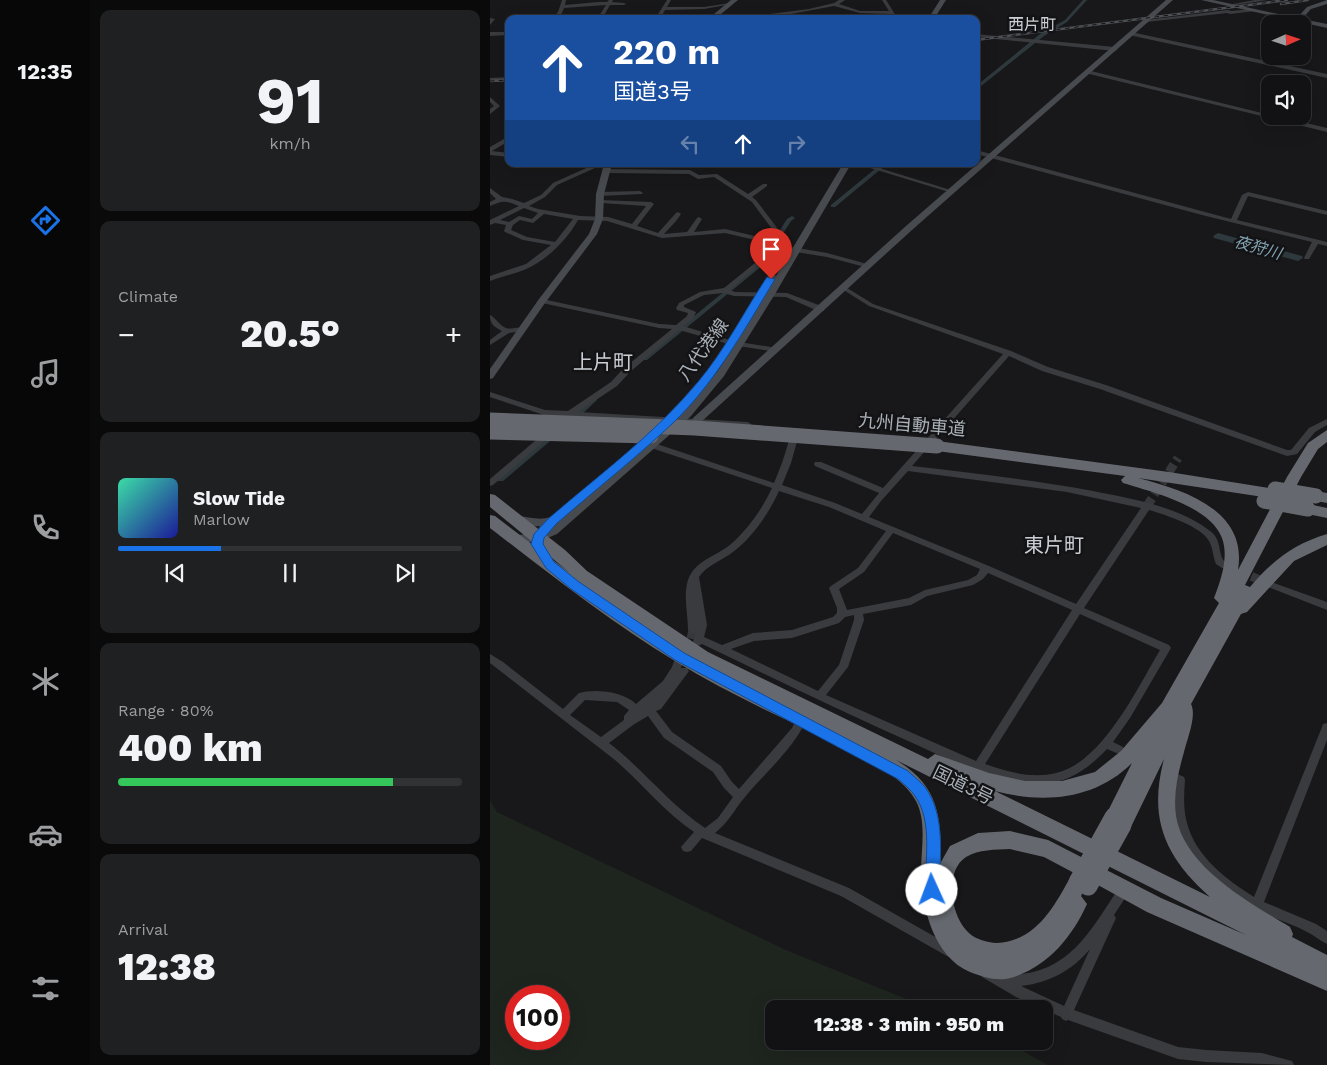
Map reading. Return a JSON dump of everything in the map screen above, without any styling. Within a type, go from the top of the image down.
[{"type":"highway","name":"九州自動車道","points":[[490,419],[528,426],[806,443],[935,446],[1169,477],[1319,502],[1327,514]]},
{"type":"highway","points":[[490,433],[528,426]]},
{"type":"highway","points":[[1219,627],[1294,477],[1312,446],[1327,435]]},
{"type":"highway","points":[[768,704],[903,775],[920,792],[930,814],[933,838],[932,890],[939,921],[946,940],[963,958],[989,969],[1013,969],[1039,954],[1064,928],[1083,884],[1118,821],[1176,704],[1318,453],[1327,444]]},
{"type":"highway","name":"九州自動車道","points":[[935,446],[1128,480],[1270,494]]},
{"type":"highway","points":[[1128,480],[1165,491],[1199,506],[1220,523],[1227,534],[1232,552],[1230,574],[1219,627]]},
{"type":"highway","name":"国道3号","points":[[490,498],[538,537],[575,585],[690,654],[768,704],[1136,877],[1327,975]]},
{"type":"highway","name":"国道3号","points":[[490,520],[512,538],[555,560]]},
{"type":"highway","points":[[1219,627],[1286,557],[1309,543],[1327,539]]},
{"type":"highway","points":[[690,654],[712,658],[934,762],[1004,787],[1027,792],[1054,792],[1100,778],[1112,770],[1176,704]]},
{"type":"highway","name":"国道3号","points":[[690,654],[1118,860],[1327,966]]},
{"type":"highway","points":[[1176,704],[1183,728],[1172,761],[1166,795],[1171,828],[1182,855],[1202,876],[1237,907],[1327,961]]},
{"type":"highway","points":[[1083,884],[1048,928],[1030,945],[1012,952],[986,953],[959,938],[948,918],[942,895],[945,872],[958,852],[978,842],[1010,840],[1048,849],[1122,893],[1327,980]]},
{"type":"street","points":[[660,0],[673,0]]},
{"type":"street","points":[[659,15],[668,0]]},
{"type":"street","points":[[836,5],[843,0]]},
{"type":"street","points":[[884,0],[892,13]]},
{"type":"street","points":[[925,15],[934,0]]},
{"type":"street","points":[[934,15],[943,0]]},
{"type":"street","points":[[980,166],[1170,0]]},
{"type":"street","points":[[1204,0],[1273,15]]},
{"type":"street","points":[[1230,5],[1265,0]]},
{"type":"street","points":[[556,15],[565,2],[610,2],[624,4]]},
{"type":"street","points":[[602,15],[610,2]]},
{"type":"street","points":[[663,9],[704,8],[733,2]]},
{"type":"street","points":[[715,15],[733,2]]},
{"type":"street","points":[[1306,15],[1309,8],[1327,2]]},
{"type":"street","points":[[776,15],[836,5],[857,11],[892,13]]},
{"type":"street","points":[[1146,21],[1228,11],[1230,13],[1253,10]]},
{"type":"street","points":[[795,11],[796,15]]},
{"type":"street","points":[[490,19],[493,19],[490,24]]},
{"type":"street","points":[[1311,23],[1327,26]]},
{"type":"street","points":[[490,34],[505,33]]},
{"type":"street","points":[[1131,34],[1261,63]]},
{"type":"street","points":[[980,35],[1115,48]]},
{"type":"street","points":[[1273,65],[1327,76]]},
{"type":"street","points":[[1088,72],[1327,130]]},
{"type":"street","points":[[490,80],[505,79]]},
{"type":"street","points":[[490,85],[505,84]]},
{"type":"street","points":[[490,99],[497,106],[490,112]]},
{"type":"street","points":[[490,151],[505,141]]},
{"type":"street","points":[[490,151],[505,155]]},
{"type":"street","points":[[980,153],[1327,244]]},
{"type":"street","points":[[490,161],[500,155]]},
{"type":"street","points":[[492,222],[543,196],[555,184],[593,167],[607,167],[690,172],[698,177],[715,176],[748,197],[778,233],[772,245],[757,264],[723,290],[702,294],[681,304],[680,308],[693,314],[627,370],[614,384],[569,414]]},
{"type":"street","points":[[490,376],[542,301],[593,234],[599,219],[600,197],[607,167]]},
{"type":"street","name":"八代港線","points":[[538,537],[651,445],[676,419],[736,343],[838,167]]},
{"type":"street","name":"八代港線","points":[[792,249],[845,167]]},
{"type":"street","points":[[871,167],[951,191]]},
{"type":"street","points":[[697,420],[978,167]]},
{"type":"street","points":[[748,197],[765,185]]},
{"type":"street","points":[[490,190],[500,199],[543,212],[599,219],[634,226],[659,235],[725,231],[772,245],[826,255],[869,266]]},
{"type":"street","points":[[600,197],[640,192]]},
{"type":"street","points":[[1234,220],[1248,194],[1327,213]]},
{"type":"street","points":[[600,197],[651,204],[634,226]]},
{"type":"street","points":[[490,204],[500,199]]},
{"type":"street","points":[[543,212],[533,221],[519,218],[510,224],[506,230],[525,239],[555,244]]},
{"type":"street","points":[[659,235],[678,214]]},
{"type":"street","points":[[490,279],[499,274],[524,267],[543,256],[570,231],[577,217]]},
{"type":"street","points":[[689,234],[698,219]]},
{"type":"street","points":[[492,222],[510,224]]},
{"type":"street","points":[[1307,258],[1316,241]]},
{"type":"street","points":[[844,288],[871,305],[1008,353],[1045,369],[1103,387],[1291,453],[1312,430],[1327,422]]},
{"type":"street","points":[[723,290],[734,294],[787,295],[821,309]]},
{"type":"street","points":[[542,301],[659,326],[678,328],[736,343],[774,350]]},
{"type":"street","points":[[490,317],[497,326],[507,331]]},
{"type":"street","points":[[490,343],[507,331],[522,329]]},
{"type":"street","points":[[864,518],[884,492],[908,468],[935,446],[1008,353]]},
{"type":"street","points":[[490,394],[539,412],[697,420],[796,429],[935,446]]},
{"type":"street","points":[[490,483],[544,438],[525,438],[532,430],[539,412]]},
{"type":"street","name":"八代港線","points":[[556,523],[676,419]]},
{"type":"street","points":[[693,630],[691,588],[695,576],[705,564],[732,548],[748,532],[776,488],[792,446],[796,429]]},
{"type":"street","points":[[651,445],[864,518],[986,568],[1166,648],[1107,744],[1093,758],[1072,772],[1052,779],[1027,779],[978,766],[819,696],[721,649]]},
{"type":"street","points":[[818,464],[884,492]]},
{"type":"street","points":[[908,468],[1066,489],[1147,506],[1192,522],[1209,534],[1217,548],[1218,562],[1225,566]]},
{"type":"street","points":[[978,766],[1078,609],[1147,506]]},
{"type":"street","points":[[516,520],[527,523],[556,523],[555,560]]},
{"type":"street","points":[[842,614],[841,603],[834,588],[861,570],[891,530]]},
{"type":"street","points":[[512,538],[538,537]]},
{"type":"street","points":[[629,722],[629,716],[650,702],[668,685],[678,667],[690,654],[721,649],[753,637],[792,634],[836,620],[842,614],[911,601],[925,593],[975,581],[986,568]]},
{"type":"street","points":[[602,742],[629,722],[657,706],[690,654],[702,625],[695,576]]},
{"type":"street","points":[[1271,584],[1327,606]]},
{"type":"street","points":[[819,696],[843,667],[859,620],[858,612]]},
{"type":"street","points":[[490,658],[563,715],[602,742],[628,764],[673,811],[701,834],[845,892],[1030,999],[1066,1015],[1178,1053],[1229,1059],[1274,1060],[1288,1065]]},
{"type":"street","points":[[563,715],[583,696],[620,697],[631,704],[635,711]]},
{"type":"street","points":[[650,711],[668,735],[717,769],[739,796]]},
{"type":"street","points":[[687,847],[701,834],[722,821],[739,796],[796,730],[801,721]]},
{"type":"street","points":[[1257,905],[1327,727]]},
{"type":"street","points":[[1107,744],[1119,750]]},
{"type":"street","points":[[1173,777],[1180,780],[1177,801],[1181,824],[1194,853],[1206,869],[1234,891],[1257,905],[1312,928],[1327,938]]},
{"type":"street","points":[[1000,982],[1035,978],[1059,968],[1090,940],[1122,893]]},
{"type":"street","points":[[1066,1015],[1122,893]]},
{"type":"street","points":[[1290,964],[1301,974],[1327,987]]},
{"type":"shaded area","points":[[490,800],[497,812],[786,950],[909,1000],[765,1000],[765,1050],[1021,1050],[1048,1065],[490,1065]]},
{"type":"waterway","points":[[980,86],[1042,35],[1066,21],[1085,0]]},
{"type":"waterway","points":[[833,206],[880,167]]},
{"type":"waterway","points":[[645,359],[761,264],[792,218]]},
{"type":"waterway","name":"夜狩川","points":[[1218,236],[1298,258]]},
{"type":"waterway","points":[[580,412],[594,400]]},
{"type":"waterway","points":[[500,479],[553,436]]},
{"type":"tunnel","points":[[1147,506],[1178,458]]},
{"type":"tunnel","points":[[1239,571],[1267,583]]},
{"type":"tunnel","points":[[688,652],[693,630]]},
{"type":"railway","points":[[980,39],[1287,0]]},
{"type":"railway","points":[[1281,4],[1308,0]]},
{"type":"railway","points":[[490,81],[505,80]]},
{"type":"district","name":"西片町","points":[[1032,24]]},
{"type":"district","name":"上片町","points":[[603,362]]},
{"type":"district","name":"東片町","points":[[1054,545]]},
{"type":"route","points":[[771,279],[732,343],[702,384],[671,419],[543,530],[538,537],[537,544],[550,565],[575,585],[680,656],[704,671],[857,749],[903,775],[920,792],[930,814],[933,838],[931,861],[932,890]]}]
